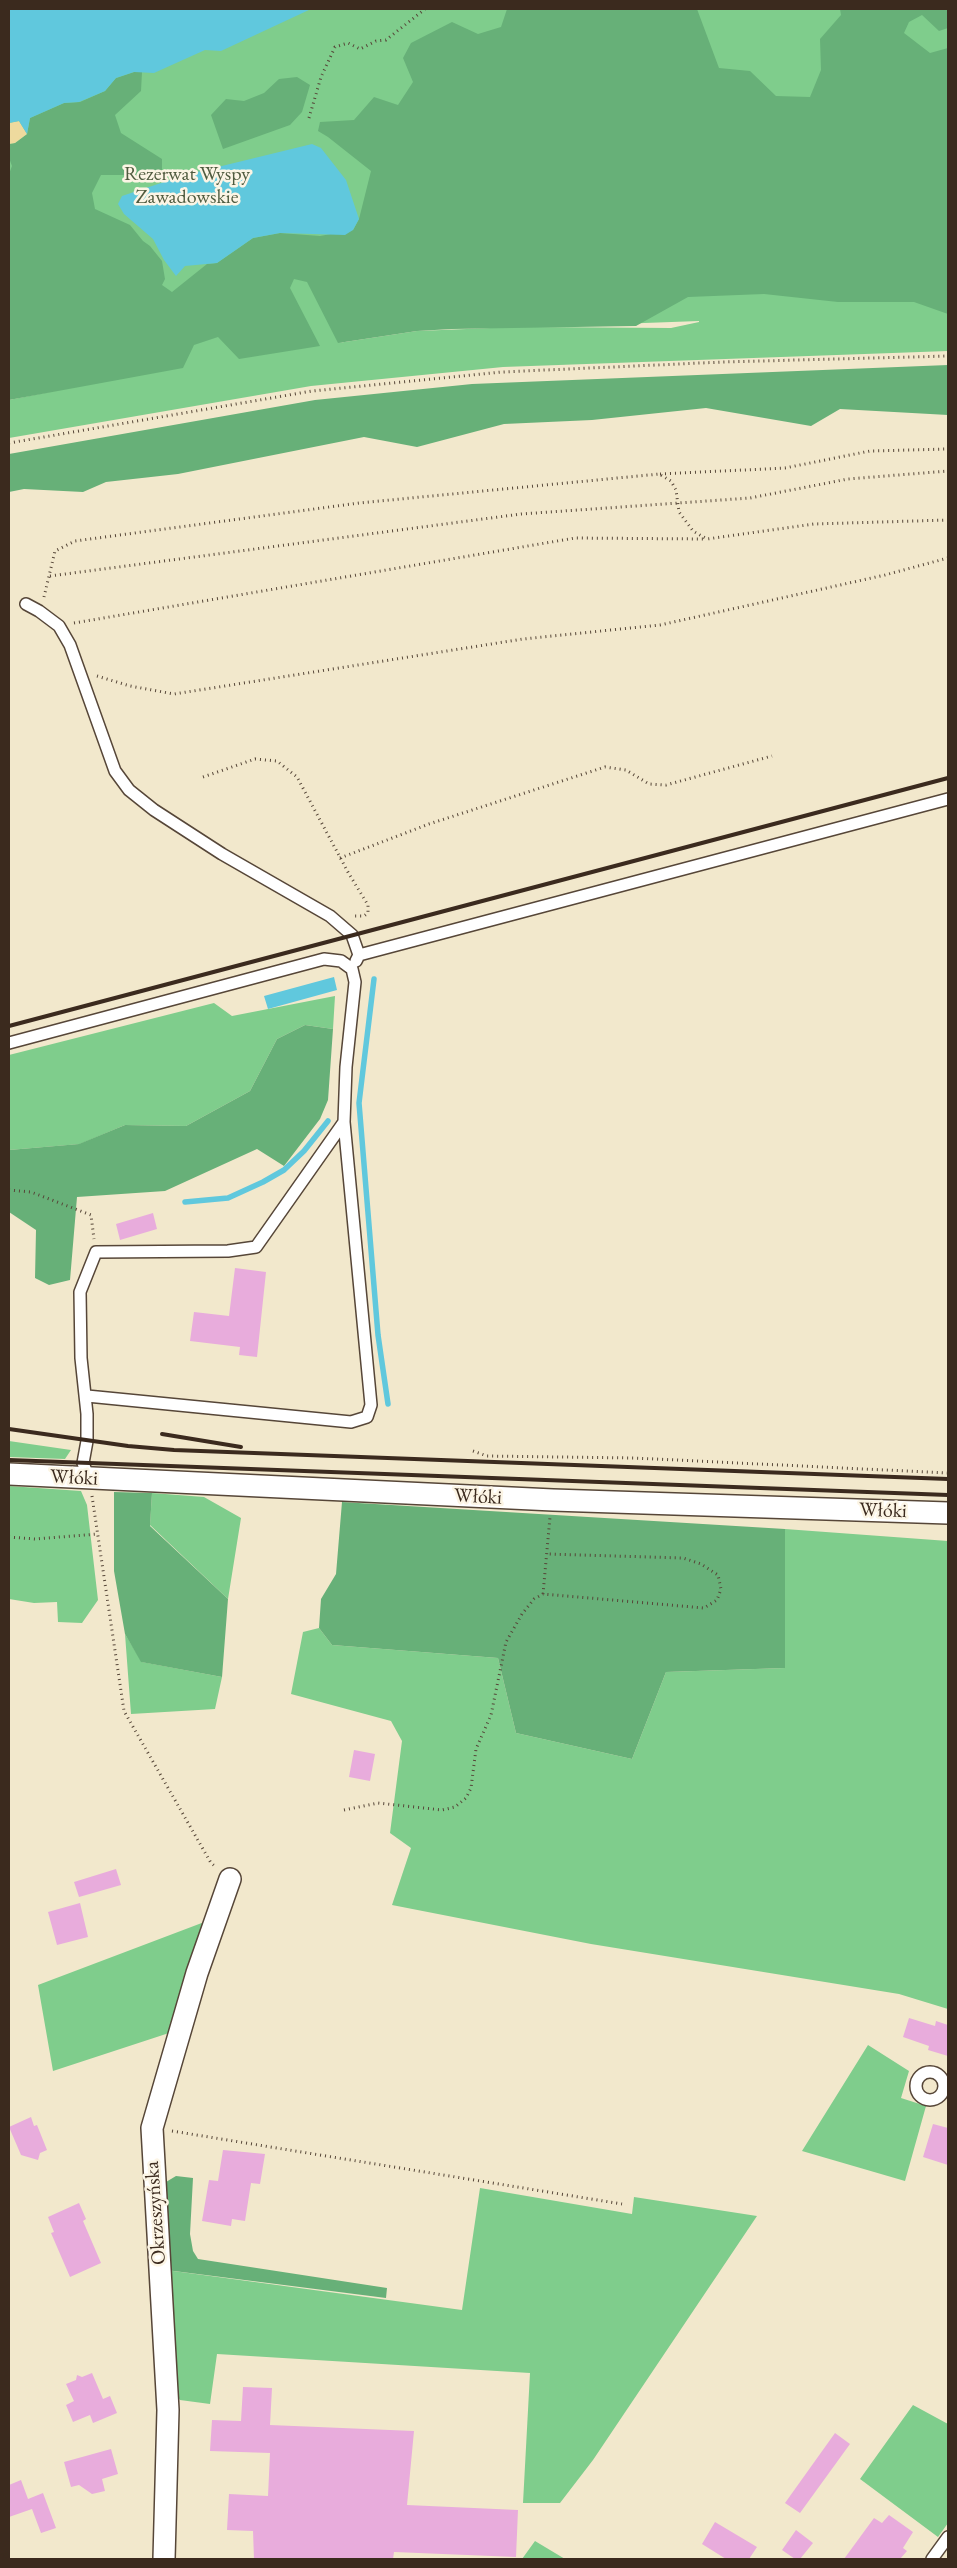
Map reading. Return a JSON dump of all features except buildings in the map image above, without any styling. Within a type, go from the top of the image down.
[{"type":"street","name":"Włóki","points":[[9,1474],[553,1500],[948,1513]]},
{"type":"street","name":"Okrzeszyńska","points":[[164,2559],[168,2410],[152,2128],[197,1973],[230,1879]]},
{"type":"lane","points":[[26,604],[39,611],[58,626],[70,645],[115,771],[129,790],[154,810],[222,854],[330,916],[352,935],[359,955],[352,969],[355,982],[346,1067],[344,1122],[371,1405],[367,1417],[351,1422],[87,1396]]},
{"type":"lane","points":[[359,955],[948,799]]},
{"type":"lane","points":[[9,1044],[324,960],[341,961],[352,969]]},
{"type":"lane","points":[[89,1479],[84,1463],[87,1441],[87,1396],[81,1358],[80,1292],[96,1252],[228,1251],[256,1247],[344,1122]]},
{"type":"lane","points":[[932,2559],[948,2537]]},
{"type":"path","points":[[309,118],[321,77],[335,47],[348,43],[360,49],[376,41],[386,40],[425,9]]},
{"type":"path","points":[[9,443],[312,391],[492,373],[723,362],[948,356]]},
{"type":"path","points":[[39,611],[50,576],[55,551],[75,541],[359,503],[659,474],[785,468],[870,451],[948,449]]},
{"type":"path","points":[[50,576],[521,514],[750,498],[848,479],[948,471]]},
{"type":"path","points":[[659,474],[671,481],[676,490],[679,512],[693,531],[707,540]]},
{"type":"path","points":[[58,626],[575,538],[707,540],[814,524],[948,520]]},
{"type":"path","points":[[78,670],[130,686],[174,694],[523,639],[660,625],[885,575],[948,558]]},
{"type":"path","points":[[340,858],[429,824],[604,767],[626,770],[649,784],[666,785],[772,756]]},
{"type":"path","points":[[203,777],[255,759],[277,761],[298,777],[340,858],[368,905],[368,913],[364,916],[330,916]]},
{"type":"path","points":[[9,1190],[31,1192],[91,1215],[96,1252]]},
{"type":"path","points":[[473,1452],[487,1456],[634,1458],[948,1473]]},
{"type":"path","points":[[89,1479],[124,1711],[211,1863],[230,1879]]},
{"type":"path","points":[[543,1594],[553,1500]]},
{"type":"path","points":[[9,1537],[35,1539],[98,1534]]},
{"type":"path","points":[[344,1810],[378,1803],[442,1810],[455,1807],[466,1798],[471,1788],[476,1749],[492,1715],[506,1642],[522,1614],[534,1599],[543,1594],[704,1608],[717,1600],[721,1589],[718,1575],[701,1564],[683,1558],[547,1554]]},
{"type":"path","points":[[152,2128],[622,2204]]},
{"type":"green space","name":"Rezerwat Wyspy Zawadowskie","points":[[9,9],[948,9],[948,351],[503,367],[311,386],[9,438],[9,400],[59,390],[9,398]],"holes":[[[699,321],[671,328],[535,327]],[[417,325],[491,328],[417,331],[338,343]]]},
{"type":"green space","name":"Rezerwat Wyspy Zawadowskie","points":[[507,9],[697,9],[719,68],[750,71],[776,96],[810,97],[821,70],[820,39],[841,15],[840,9],[948,9],[948,28],[939,31],[922,15],[909,22],[904,33],[930,53],[948,48],[948,314],[914,302],[838,302],[764,294],[688,297],[636,326],[452,329],[417,331],[338,343],[307,282],[294,279],[290,288],[320,346],[239,359],[218,337],[194,345],[183,368],[9,400],[9,174],[12,166],[9,158],[9,144],[15,143],[27,134],[30,118],[64,103],[80,102],[105,91],[116,78],[134,72],[142,72],[141,91],[115,115],[121,133],[162,159],[162,172],[143,180],[123,175],[101,175],[92,193],[95,209],[130,225],[143,241],[150,246],[162,261],[165,279],[162,285],[172,292],[207,264],[217,263],[253,238],[280,233],[320,236],[353,230],[359,219],[371,171],[318,131],[320,122],[354,120],[374,97],[398,105],[413,82],[403,58],[411,43],[452,22],[478,34],[501,27]]},
{"type":"green space","points":[[297,77],[310,85],[302,112],[290,125],[223,149],[211,115],[226,99],[244,101],[264,93],[279,79]]},
{"type":"green space","points":[[948,365],[948,415],[840,409],[811,426],[706,408],[592,420],[504,424],[417,447],[364,437],[178,474],[106,482],[83,492],[24,489],[9,492],[9,454],[315,400],[472,384]]},
{"type":"green space","points":[[335,996],[333,1029],[305,1025],[277,1039],[250,1091],[186,1126],[125,1125],[80,1144],[9,1150],[9,1055],[214,1003],[232,1016]]},
{"type":"green space","points":[[305,1025],[333,1029],[328,1100],[320,1119],[284,1166],[257,1149],[165,1191],[77,1197],[70,1280],[49,1285],[35,1278],[36,1230],[9,1212],[9,1150],[79,1144],[125,1125],[186,1126],[250,1091],[277,1039]]},
{"type":"green space","points":[[9,1441],[71,1450],[65,1459],[9,1457]]},
{"type":"green space","points":[[9,1486],[81,1491],[87,1505],[98,1600],[82,1623],[58,1622],[57,1602],[34,1603],[9,1599]]},
{"type":"green space","points":[[114,1492],[152,1493],[150,1526],[228,1599],[222,1677],[141,1662],[125,1634],[114,1571]]},
{"type":"green space","points":[[152,1493],[204,1497],[241,1518],[228,1599],[150,1525]]},
{"type":"green space","points":[[342,1502],[785,1529],[785,1668],[666,1672],[632,1759],[516,1733],[498,1658],[332,1645],[319,1628],[321,1599],[336,1574]]},
{"type":"green space","points":[[785,1529],[948,1541],[948,2009],[899,1994],[591,1944],[392,1905],[411,1848],[390,1833],[402,1741],[391,1721],[291,1694],[303,1632],[319,1628],[332,1645],[498,1658],[516,1733],[632,1759],[666,1672],[785,1668]]},
{"type":"green space","points":[[125,1634],[142,1662],[222,1677],[215,1709],[131,1714]]},
{"type":"green space","points":[[207,1921],[169,2033],[53,2071],[38,1985]]},
{"type":"green space","points":[[868,2045],[909,2071],[901,2098],[926,2106],[905,2181],[802,2151]]},
{"type":"green space","points":[[176,2176],[193,2178],[190,2234],[193,2251],[198,2259],[387,2288],[386,2298],[166,2270],[164,2188],[166,2182]]},
{"type":"green space","points":[[480,2188],[632,2214],[634,2197],[757,2216],[593,2460],[560,2503],[523,2503],[530,2373],[217,2354],[210,2404],[180,2400],[171,2386],[166,2270],[462,2310]]},
{"type":"green space","points":[[913,2405],[948,2424],[948,2523],[938,2537],[860,2479]]},
{"type":"green space","points":[[535,2541],[565,2559],[522,2559]]},
{"type":"sand","points":[[19,121],[27,134],[15,143],[9,144],[9,123]]},
{"type":"water","points":[[9,9],[311,9],[221,51],[205,50],[154,73],[134,72],[116,78],[105,91],[79,102],[64,103],[30,118],[27,134],[19,121],[9,123]]},
{"type":"water","points":[[312,144],[321,148],[346,180],[359,219],[353,230],[345,235],[280,233],[253,238],[217,263],[185,266],[176,276],[164,260],[153,239],[124,214],[118,204],[122,196],[185,175]]},
{"type":"water","points":[[334,977],[337,990],[268,1009],[264,996]]},
{"type":"waterway","points":[[374,979],[359,1103],[378,1335],[388,1404]]},
{"type":"waterway","points":[[185,1202],[228,1198],[263,1182],[284,1170],[304,1151],[328,1121]]},
{"type":"railway","points":[[9,1026],[948,778]]},
{"type":"railway","points":[[9,1429],[128,1446],[174,1450],[948,1479]]},
{"type":"railway","points":[[162,1434],[241,1447]]},
{"type":"railway","points":[[9,1460],[948,1495]]}]
